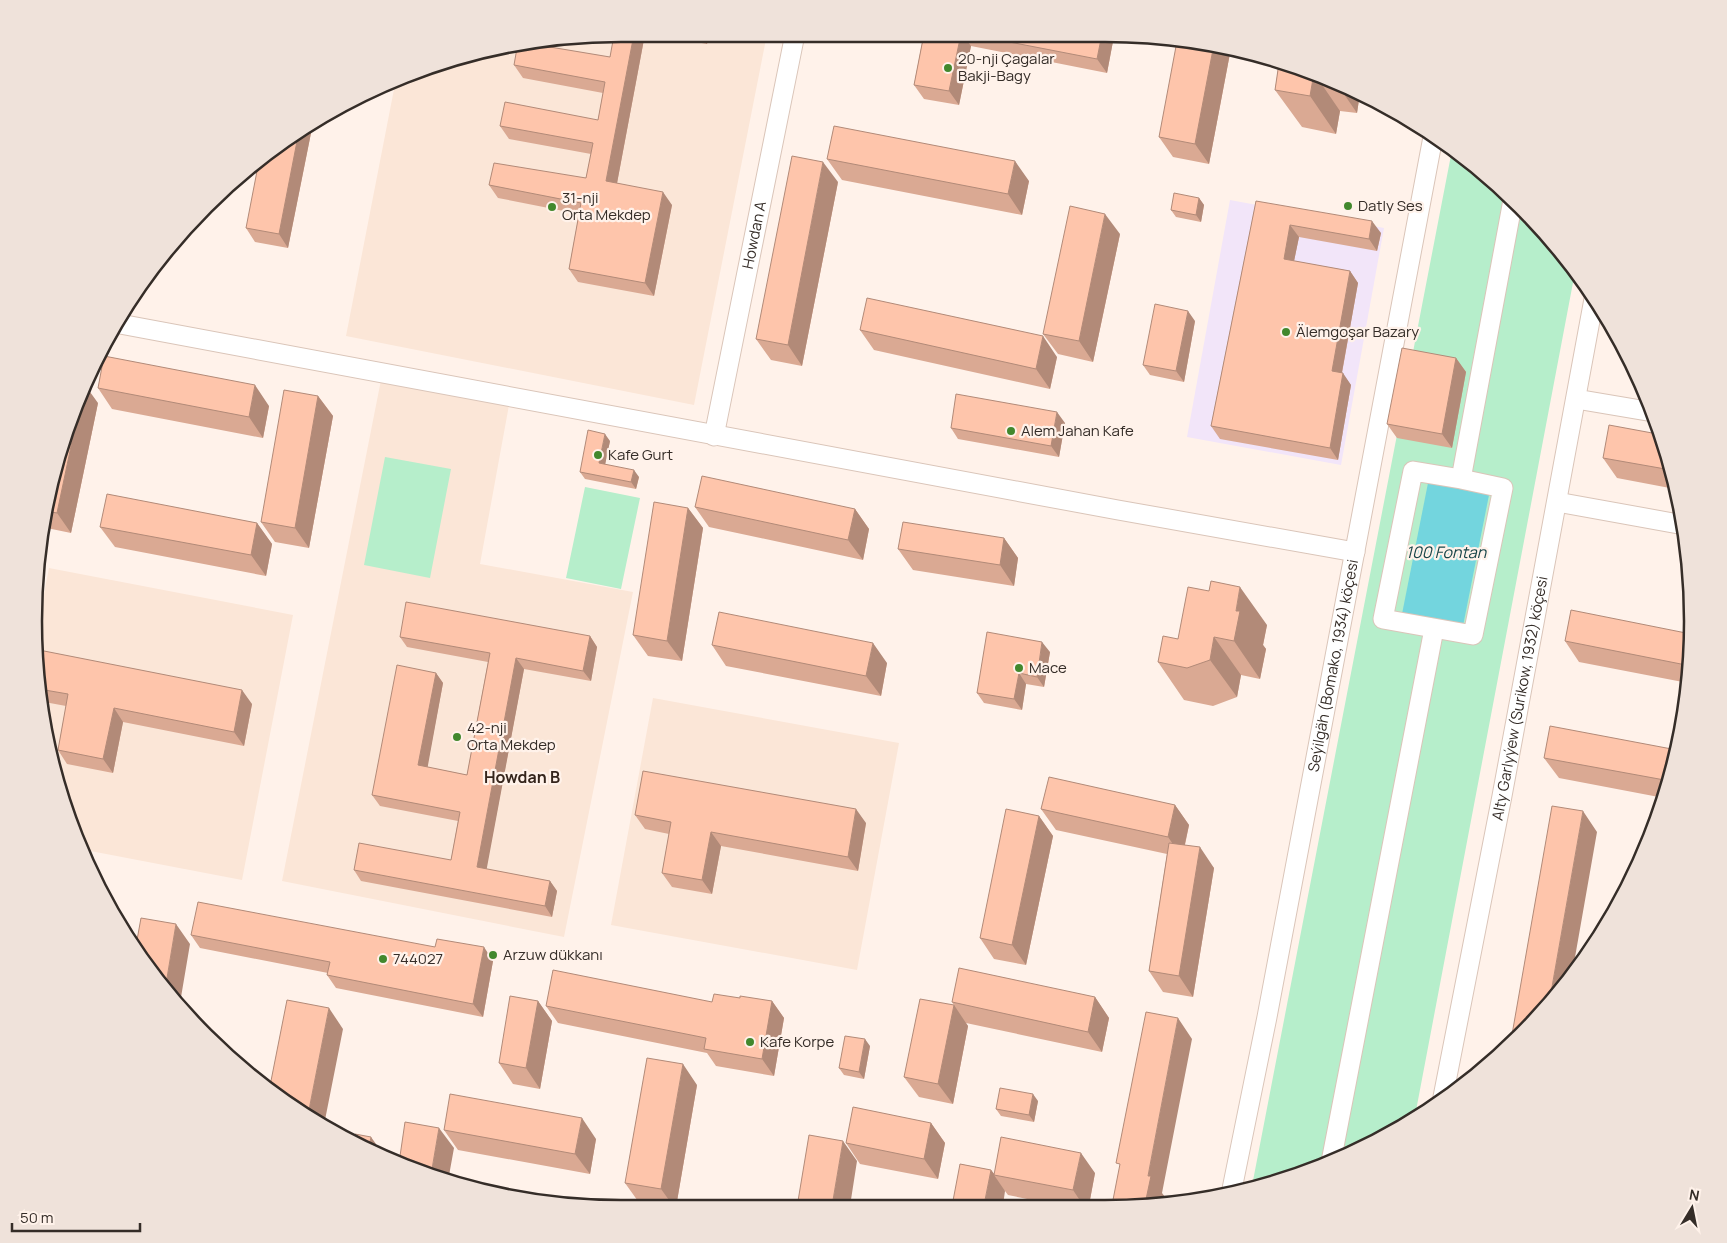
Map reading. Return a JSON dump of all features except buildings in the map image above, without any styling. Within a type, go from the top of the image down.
[{"type":"street","name":"Howdan A","points":[[714,436],[793,42]]},
{"type":"street","name":"Seýilgäh (Bomako, 1934) köçesi","points":[[1233,1186],[1267,1017],[1432,143]]},
{"type":"street","points":[[1461,479],[1511,209]]},
{"type":"street","name":"Alty Garlyýew (Surikow, 1932) köçesi","points":[[1444,1091],[1498,816],[1592,309]]},
{"type":"street","points":[[124,325],[1109,509],[1355,552]]},
{"type":"street","points":[[1576,398],[1644,410]]},
{"type":"street","points":[[1413,471],[1461,479],[1502,488],[1473,635],[1383,619],[1413,471]]},
{"type":"street","points":[[1557,502],[1676,524]]},
{"type":"street","points":[[1333,1154],[1434,629]]},
{"type":"shaded area","name":"31-nji Orta Mekdep","points":[[622,42],[765,42],[694,405],[346,336],[394,90],[435,73],[472,62],[546,47]]},
{"type":"shaded area","name":"Älemgoşar Bazary","points":[[1230,200],[1384,228],[1341,465],[1187,437]]},
{"type":"shaded area","name":"42-nji Orta Mekdep","points":[[381,380],[509,405],[480,564],[633,592],[564,937],[282,881]]},
{"type":"shaded area","points":[[49,568],[293,615],[242,880],[90,851],[73,808],[62,771],[47,697],[42,622],[43,597]]},
{"type":"shaded area","points":[[653,698],[899,743],[857,970],[611,925]]},
{"type":"green space","points":[[1451,157],[1515,212],[1541,240],[1573,281],[1416,1110],[1362,1141],[1292,1170],[1253,1181]]},
{"type":"green space","points":[[385,457],[451,469],[430,578],[364,565]]},
{"type":"green space","points":[[585,487],[640,498],[621,589],[566,578]]},
{"type":"water","name":"100 Fontan","points":[[1429,478],[1490,490],[1463,626],[1402,614]]},
{"type":"place","name":"20-nji Çagalar Bakji-Bagy","points":[[948,68]]},
{"type":"place","name":"Datly Ses","points":[[1348,206]]},
{"type":"place","name":"31-nji Orta Mekdep","points":[[552,207]]},
{"type":"place","name":"Älemgoşar Bazary","points":[[1286,332]]},
{"type":"place","name":"Alem Jahan Kafe","points":[[1011,431]]},
{"type":"place","name":"Kafe Gurt","points":[[598,455]]},
{"type":"place","name":"Mace","points":[[1019,668]]},
{"type":"place","name":"42-nji Orta Mekdep","points":[[457,737]]},
{"type":"place","name":"Arzuw dükkanı","points":[[493,955]]},
{"type":"place","name":"744027","points":[[383,959]]},
{"type":"place","name":"Kafe Korpe","points":[[750,1042]]},
{"type":"district","name":"Howdan B","points":[[522,777]]}]
